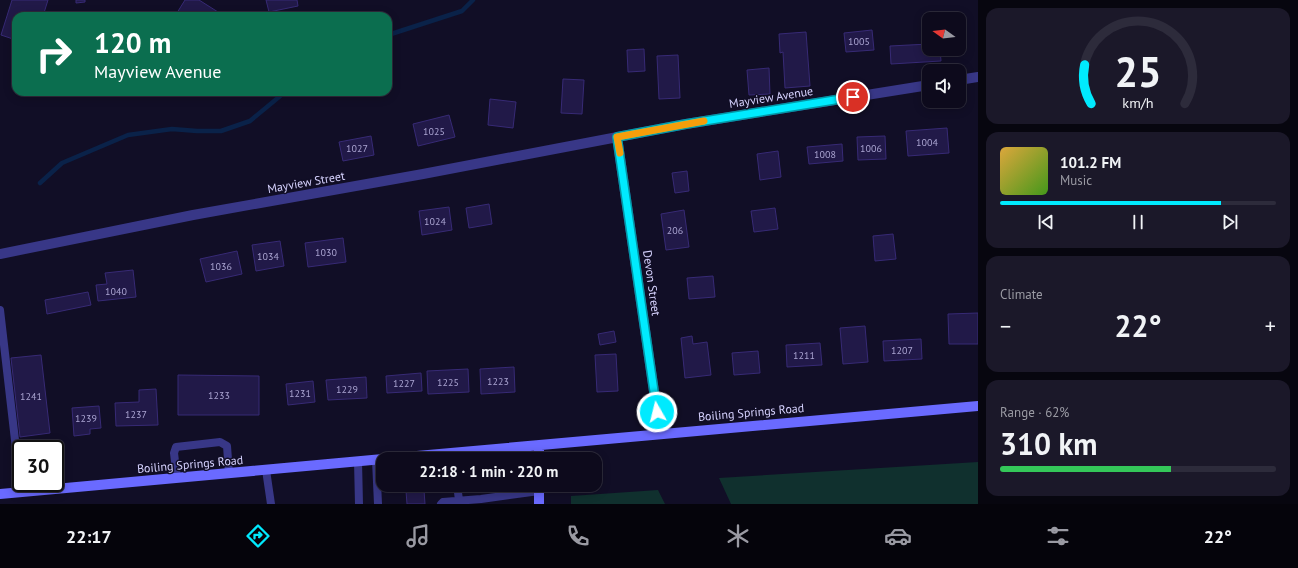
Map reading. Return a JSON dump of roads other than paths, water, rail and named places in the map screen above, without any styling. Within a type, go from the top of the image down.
[{"type":"main road","name":"Boiling Springs Road","points":[[486,452],[539,445],[660,433],[978,406]]},
{"type":"main road","points":[[539,445],[539,452]]},
{"type":"main road","name":"Boiling Springs Road","points":[[64,488],[376,459]]},
{"type":"main road","name":"Boiling Springs Road","points":[[0,494],[21,492]]},
{"type":"main road","points":[[539,492],[539,504]]},
{"type":"street","points":[[966,79],[978,77]]},
{"type":"street","name":"Mayview Avenue","points":[[617,137],[686,124],[922,86]]},
{"type":"street","name":"Mayview Street","points":[[0,254],[193,215],[617,137]]},
{"type":"street","name":"Devon Street","points":[[617,137],[660,433]]},
{"type":"lane","points":[[0,310],[15,440]]},
{"type":"lane","points":[[177,478],[174,453],[176,447],[220,442],[227,446],[229,473]]},
{"type":"lane","points":[[358,461],[359,504]]},
{"type":"lane","points":[[266,470],[271,504]]},
{"type":"lane","points":[[378,504],[379,492]]},
{"type":"lane","points":[[458,492],[459,500]]},
{"type":"lane","points":[[441,504],[443,502],[481,499],[518,492]]},
{"type":"waterway","points":[[392,34],[462,11],[473,0]]},
{"type":"waterway","points":[[40,183],[62,163],[128,135],[172,129],[221,131],[250,121],[280,96]]}]
